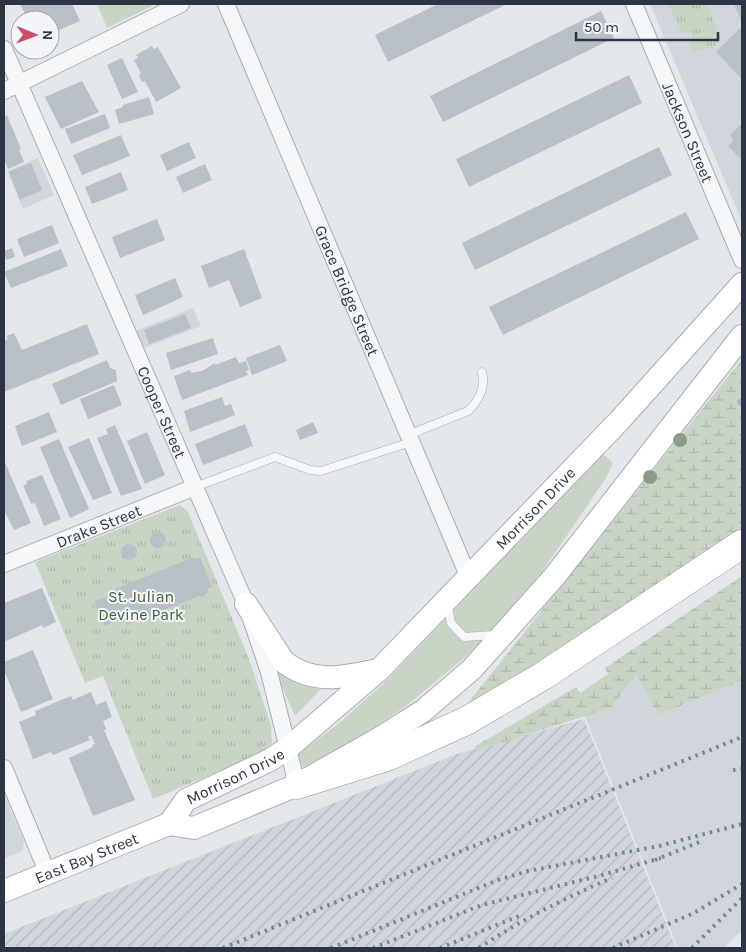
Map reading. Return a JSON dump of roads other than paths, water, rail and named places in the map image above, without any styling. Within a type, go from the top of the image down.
[{"type":"highway","points":[[297,785],[387,757],[466,721],[543,676],[742,544]]},
{"type":"main road","name":"Morrison Drive","points":[[742,284],[619,421],[379,670],[288,748],[270,760],[186,800],[168,824],[194,828],[297,785],[423,711],[472,669],[554,577],[742,336]]},
{"type":"main road","points":[[246,604],[284,662],[293,669],[322,679],[342,678],[379,670]]},
{"type":"main road","name":"East Bay Street","points":[[4,891],[168,824]]},
{"type":"street","points":[[11,88],[181,4]]},
{"type":"street","name":"Grace Bridge Street","points":[[226,4],[469,578]]},
{"type":"street","name":"Jackson Street","points":[[634,4],[742,260]]},
{"type":"street","name":"Cooper Street","points":[[4,49],[11,88],[195,487],[246,604],[269,672],[297,785]]},
{"type":"street","name":"Drake Street","points":[[4,564],[195,487]]},
{"type":"street","points":[[4,768],[48,874]]},
{"type":"lane","points":[[195,487],[275,456],[310,470],[322,472],[410,438],[468,411],[480,395],[483,385],[482,372]]},
{"type":"lane","points":[[448,599],[448,616],[451,623],[464,637],[486,637],[506,633]]},
{"type":"railway","points":[[223,948],[742,737]]},
{"type":"railway","points":[[733,770],[742,769]]},
{"type":"railway","points":[[331,948],[498,880],[528,871],[659,846],[742,824]]},
{"type":"railway","points":[[655,860],[702,841]]},
{"type":"railway","points":[[373,948],[482,905],[661,858]]},
{"type":"railway","points":[[479,948],[544,910],[612,878]]},
{"type":"railway","points":[[613,948],[694,913],[742,884]]},
{"type":"railway","points":[[692,948],[742,898]]},
{"type":"railway","points":[[440,948],[519,916]]},
{"type":"park label","name":"St. Julian Devine Park","points":[[141,605]]}]
